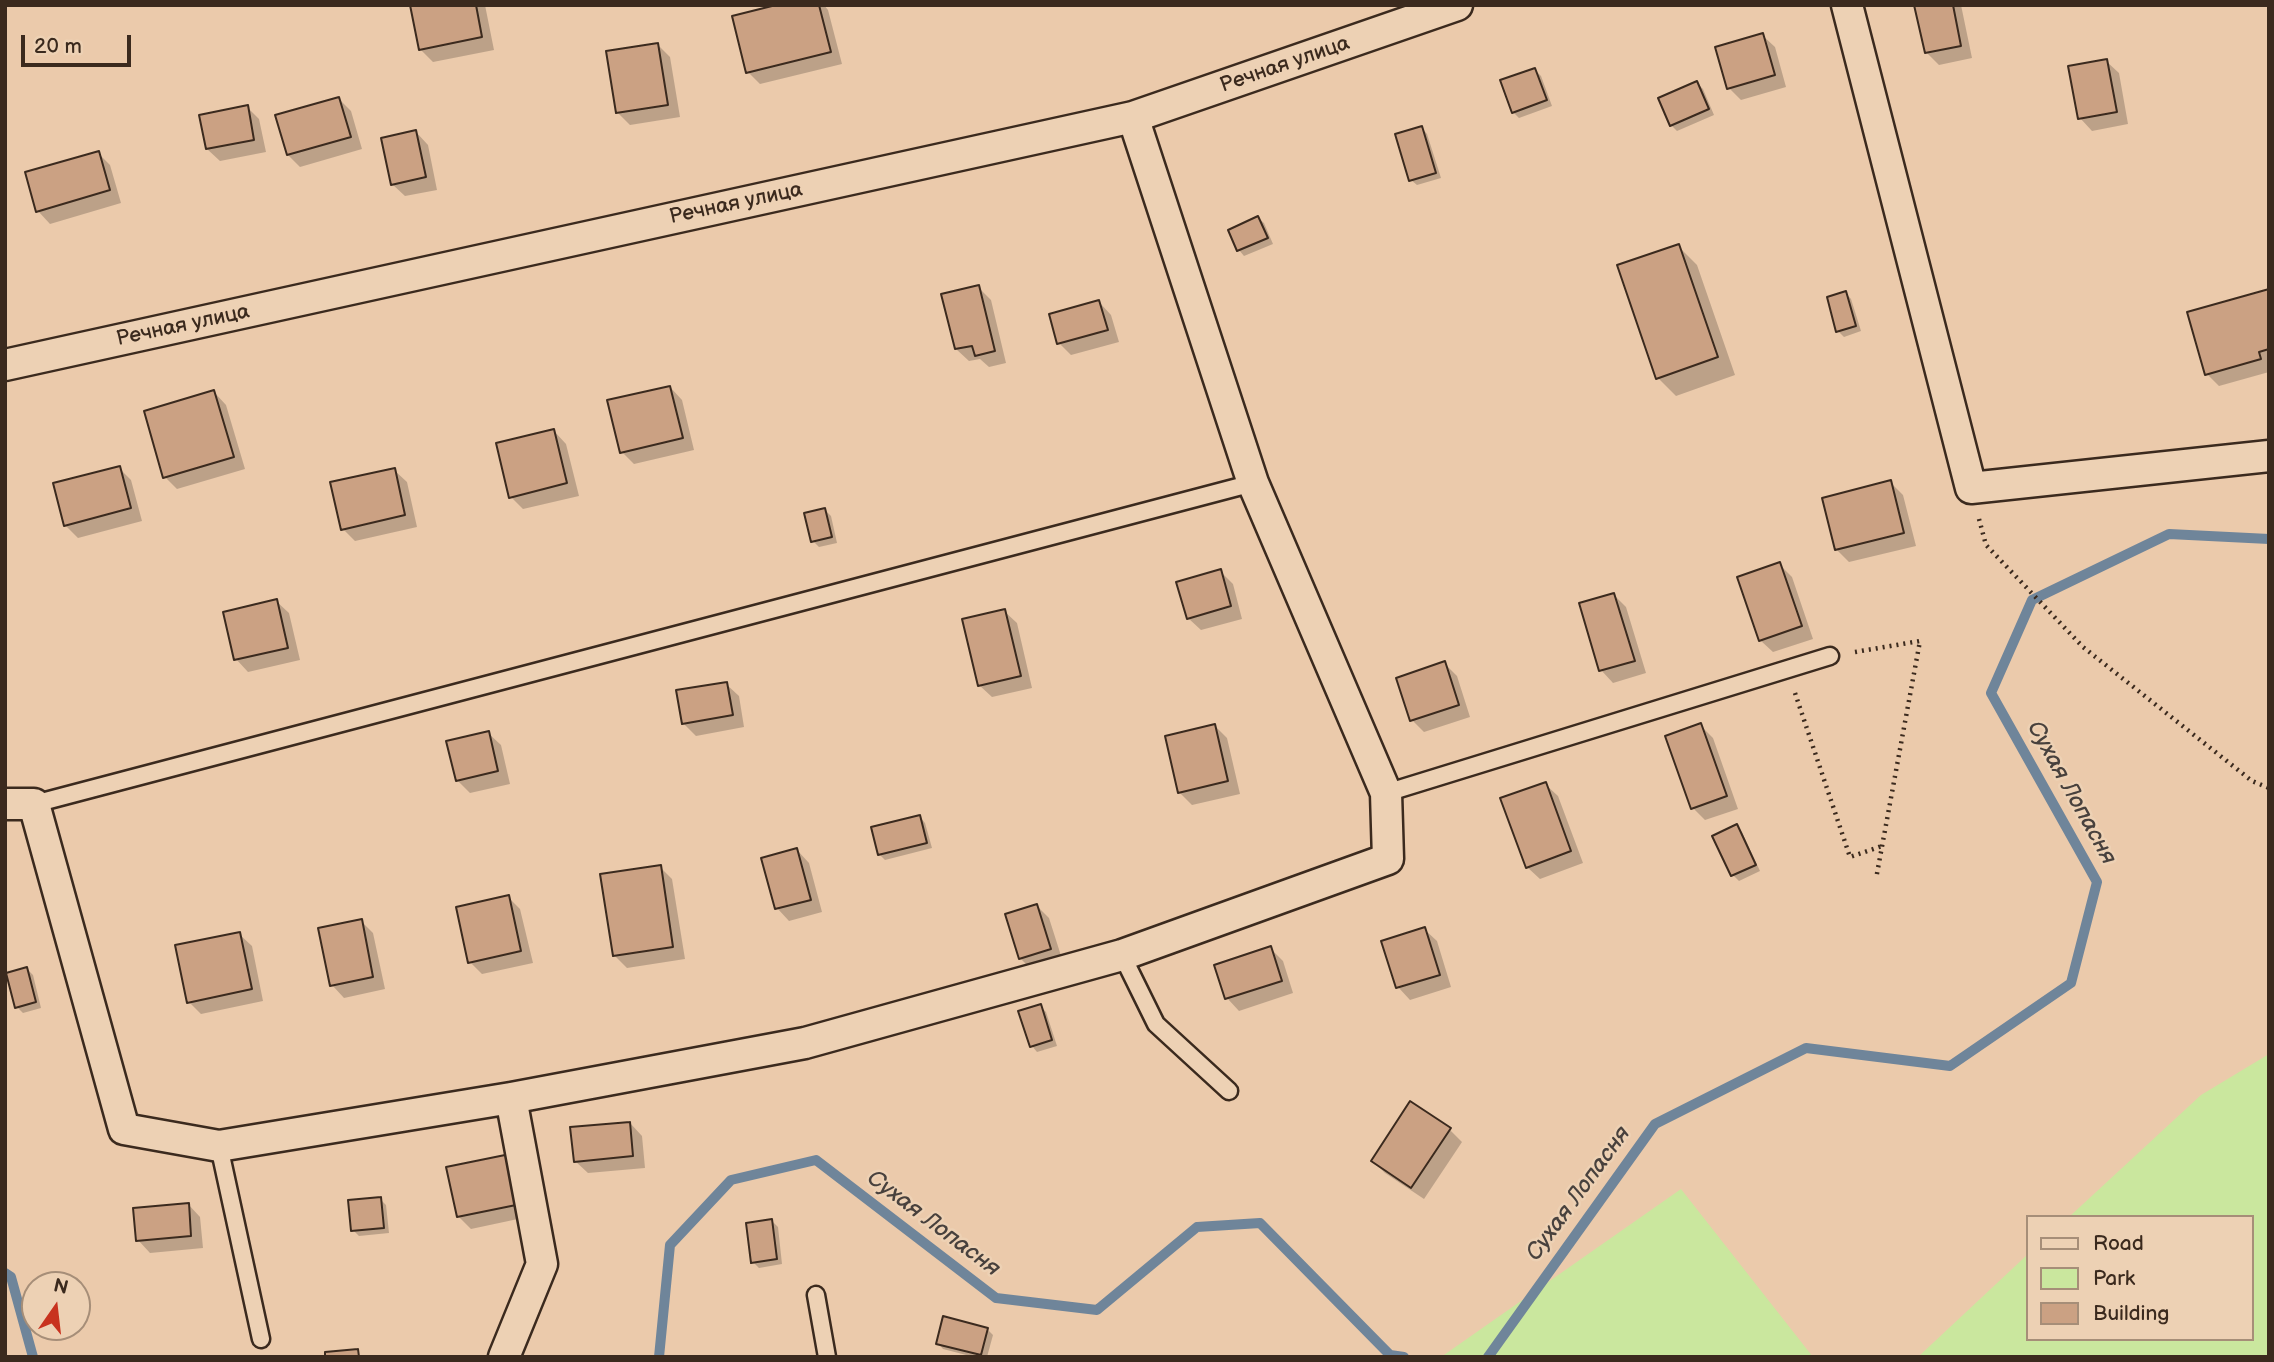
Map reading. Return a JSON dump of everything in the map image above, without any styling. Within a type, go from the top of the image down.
[{"type":"street","name":"Речная улица","points":[[5,365],[1133,117],[1457,5]]},
{"type":"street","points":[[1847,5],[1970,488],[2269,456]]},
{"type":"street","points":[[19,804],[124,1129],[219,1146],[511,1098],[805,1043],[1122,955],[1388,859],[1386,793],[1254,483],[1133,117]]},
{"type":"street","points":[[504,1357],[542,1264],[511,1098]]},
{"type":"lane","points":[[19,804],[1254,483]]},
{"type":"lane","points":[[1386,793],[1830,656]]},
{"type":"lane","points":[[1122,955],[1156,1024],[1229,1091]]},
{"type":"lane","points":[[219,1146],[261,1339]]},
{"type":"lane","points":[[816,1295],[827,1357]]},
{"type":"path","points":[[1970,488],[1986,545],[2083,647],[2252,780],[2269,788]]},
{"type":"path","points":[[1830,656],[1920,641],[1876,879]]},
{"type":"path","points":[[1787,669],[1850,857],[1882,846]]},
{"type":"green space","points":[[2269,1054],[2269,1357],[1918,1357],[2025,1257],[2025,1341],[2253,1341],[2253,1215],[2071,1215],[2201,1095]]},
{"type":"green space","points":[[1681,1189],[1813,1357],[1441,1357]]},
{"type":"building","points":[[410,5],[476,5],[482,37],[419,50]]},
{"type":"building","points":[[776,5],[819,5],[831,52],[746,73],[732,16]]},
{"type":"building","points":[[1914,5],[1953,5],[1961,46],[1925,53]]},
{"type":"building","points":[[1763,33],[1775,75],[1727,89],[1715,47]]},
{"type":"building","points":[[658,43],[668,105],[616,113],[606,51]]},
{"type":"building","points":[[2107,59],[2117,112],[2078,119],[2068,66]]},
{"type":"building","points":[[1535,68],[1547,100],[1512,113],[1500,80]]},
{"type":"building","points":[[1697,81],[1709,109],[1670,126],[1658,98]]},
{"type":"building","points":[[339,97],[351,137],[287,155],[275,115]]},
{"type":"building","points":[[248,105],[254,140],[206,149],[199,115]]},
{"type":"building","points":[[1422,126],[1436,173],[1409,181],[1395,134]]},
{"type":"building","points":[[416,130],[426,177],[391,185],[381,138]]},
{"type":"building","points":[[99,151],[110,190],[36,212],[25,172]]},
{"type":"building","points":[[1258,216],[1268,238],[1237,251],[1228,230]]},
{"type":"building","points":[[1679,244],[1718,357],[1656,379],[1617,265]]},
{"type":"building","points":[[979,285],[995,351],[975,356],[972,346],[955,349],[941,294]]},
{"type":"building","points":[[2269,289],[2269,349],[2259,352],[2261,359],[2205,375],[2187,312]]},
{"type":"building","points":[[1846,291],[1856,326],[1836,332],[1827,297]]},
{"type":"building","points":[[1099,300],[1108,330],[1057,344],[1049,314]]},
{"type":"building","points":[[670,386],[683,438],[620,453],[607,400]]},
{"type":"building","points":[[214,390],[234,457],[163,478],[144,411]]},
{"type":"building","points":[[554,429],[567,483],[509,498],[496,443]]},
{"type":"building","points":[[120,466],[131,508],[64,526],[53,483]]},
{"type":"building","points":[[395,468],[405,515],[341,530],[330,482]]},
{"type":"building","points":[[1891,480],[1904,533],[1835,550],[1822,498]]},
{"type":"building","points":[[825,508],[832,537],[811,542],[804,513]]},
{"type":"building","points":[[1780,562],[1802,626],[1759,641],[1737,577]]},
{"type":"building","points":[[1221,569],[1231,606],[1187,619],[1176,582]]},
{"type":"building","points":[[1614,593],[1635,661],[1599,671],[1579,603]]},
{"type":"building","points":[[277,599],[288,648],[234,660],[223,612]]},
{"type":"building","points":[[1005,609],[1021,676],[978,686],[962,619]]},
{"type":"building","points":[[1445,661],[1459,705],[1410,721],[1396,678]]},
{"type":"building","points":[[727,682],[733,715],[682,724],[676,690]]},
{"type":"building","points":[[1701,723],[1727,796],[1691,809],[1665,736]]},
{"type":"building","points":[[1215,724],[1228,781],[1178,793],[1165,736]]},
{"type":"building","points":[[489,731],[498,771],[456,781],[446,741]]},
{"type":"building","points":[[1546,782],[1571,851],[1526,868],[1500,798]]},
{"type":"building","points":[[920,815],[927,843],[878,855],[871,827]]},
{"type":"building","points":[[1737,824],[1756,865],[1731,876],[1712,836]]},
{"type":"building","points":[[797,848],[811,900],[775,909],[761,858]]},
{"type":"building","points":[[661,865],[673,947],[613,956],[600,874]]},
{"type":"building","points":[[509,895],[521,951],[468,963],[456,907]]},
{"type":"building","points":[[1037,904],[1051,949],[1019,959],[1005,914]]},
{"type":"building","points":[[362,919],[373,977],[330,986],[318,928]]},
{"type":"building","points":[[1425,927],[1440,975],[1396,988],[1381,941]]},
{"type":"building","points":[[240,932],[252,989],[187,1003],[175,945]]},
{"type":"building","points":[[1271,946],[1282,981],[1225,999],[1214,965]]},
{"type":"building","points":[[27,967],[36,1002],[15,1008],[6,973]]},
{"type":"building","points":[[1041,1004],[1052,1040],[1030,1047],[1018,1011]]},
{"type":"building","points":[[1410,1101],[1451,1128],[1411,1188],[1371,1161]]},
{"type":"building","points":[[630,1122],[633,1156],[574,1162],[570,1127]]},
{"type":"building","points":[[510,1154],[521,1204],[457,1217],[446,1167]]},
{"type":"building","points":[[381,1197],[384,1228],[351,1231],[348,1200]]},
{"type":"building","points":[[189,1203],[191,1236],[136,1241],[133,1208]]},
{"type":"building","points":[[772,1219],[777,1259],[751,1263],[746,1223]]},
{"type":"building","points":[[943,1316],[988,1328],[981,1355],[936,1344]]},
{"type":"building","points":[[358,1349],[359,1357],[325,1357],[325,1352]]},
{"type":"waterway","name":"Сухая Лопасня","points":[[1488,1357],[1655,1124],[1806,1048],[1950,1066],[2071,983],[2097,882],[1991,693],[2032,600],[2169,534],[2269,539]]},
{"type":"waterway","name":"Сухая Лопасня","points":[[659,1357],[670,1245],[731,1180],[816,1160],[996,1298],[1097,1310],[1197,1227],[1260,1223],[1390,1355],[1404,1357]]},
{"type":"waterway","name":"Сухая Лопасня","points":[[5,1273],[11,1277],[33,1357]]}]
